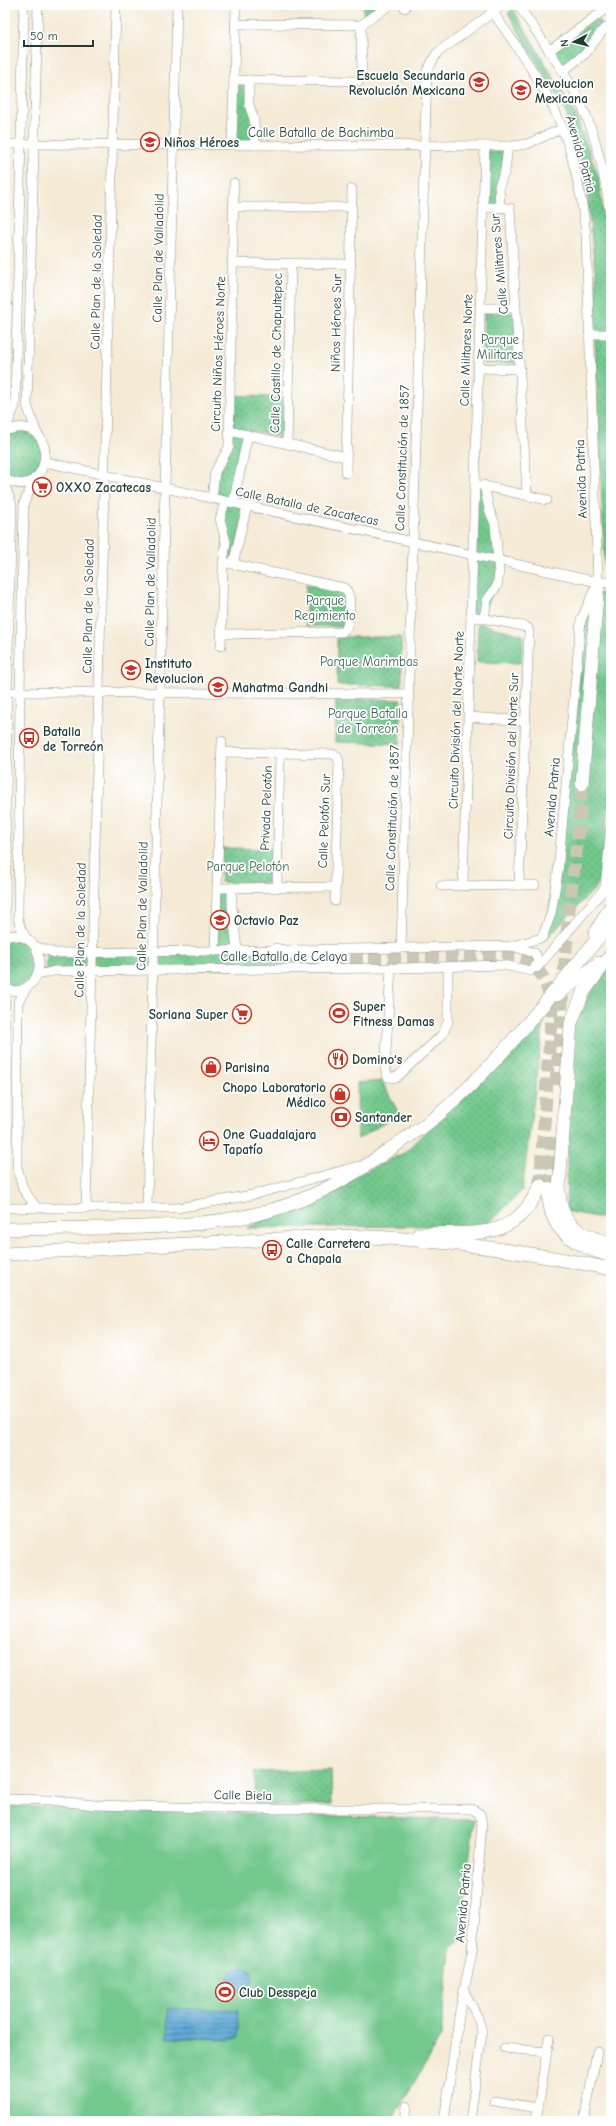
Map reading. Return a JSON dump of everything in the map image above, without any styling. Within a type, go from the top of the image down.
[{"type":"highway","points":[[582,784],[598,582]]},
{"type":"highway","points":[[585,953],[604,915],[611,906]]},
{"type":"highway","points":[[5,1229],[175,1225],[244,1217],[293,1203],[327,1190],[370,1163],[437,1116],[496,1059],[611,923]]},
{"type":"highway","points":[[276,950],[304,956],[331,958]]},
{"type":"highway","points":[[537,1011],[611,954]]},
{"type":"highway","points":[[611,954],[583,993],[571,1023],[559,1188],[562,1208],[574,1228],[590,1238],[611,1243]]},
{"type":"highway","points":[[5,1254],[333,1236],[433,1233],[473,1234],[490,1231],[507,1225],[521,1214],[544,1186],[552,1213],[565,1234],[585,1248],[611,1256]]},
{"type":"highway","points":[[373,1236],[416,1240],[546,1257],[611,1269]]},
{"type":"street","points":[[5,431],[15,406],[24,5]]},
{"type":"street","points":[[36,1207],[26,1196],[20,1182],[17,1151],[18,1002],[27,987],[38,975],[40,965],[39,955],[35,946],[27,939],[21,929],[18,919],[20,692],[24,503],[35,478],[45,462],[45,447],[37,434],[27,406],[38,5]]},
{"type":"street","name":"Calle Plan de la Soledad","points":[[86,1207],[116,5]]},
{"type":"street","name":"Calle Plan de Valladolid","points":[[147,1208],[177,5]]},
{"type":"street","points":[[232,145],[236,5]]},
{"type":"street","points":[[235,24],[361,25],[390,5]]},
{"type":"street","name":"Calle Constitución de 1857","points":[[401,948],[427,71],[437,53],[490,9],[503,5]]},
{"type":"street","name":"Avenida Patria","points":[[518,5],[563,71],[581,104],[596,148],[610,202],[611,223]]},
{"type":"street","points":[[549,51],[608,8],[611,20]]},
{"type":"street","name":"Avenida Patria","points":[[490,9],[538,79],[555,112],[572,163],[584,214],[598,582],[581,620],[558,872],[551,914],[542,938],[512,946]]},
{"type":"street","points":[[563,71],[586,53],[602,30],[611,24]]},
{"type":"street","points":[[234,80],[359,81],[362,74],[361,25]]},
{"type":"street","points":[[249,80],[250,105],[254,119],[255,145]]},
{"type":"street","name":"Calle Batalla de Bachimba","points":[[5,144],[508,146],[527,144],[561,128]]},
{"type":"street","name":"Calle Militares Norte","points":[[473,556],[480,485],[478,368],[485,146]]},
{"type":"street","name":"Calle Militares Sur","points":[[500,207],[499,186],[505,170],[508,146]]},
{"type":"street","name":"Circuito Niños Héroes Norte","points":[[212,499],[215,472],[229,447],[234,263],[234,183]]},
{"type":"street","name":"Niños Héroes Sur","points":[[346,473],[352,189]]},
{"type":"street","points":[[233,207],[352,207]]},
{"type":"street","name":"Calle Militares Sur","points":[[483,207],[510,208],[527,494]]},
{"type":"street","points":[[234,263],[351,264]]},
{"type":"street","name":"Calle Castillo de Chapultepec","points":[[287,444],[292,264]]},
{"type":"street","points":[[480,308],[516,308]]},
{"type":"street","points":[[589,334],[611,334]]},
{"type":"street","points":[[478,368],[520,369]]},
{"type":"street","points":[[5,431],[21,427],[37,434]]},
{"type":"street","points":[[229,431],[346,457]]},
{"type":"street","points":[[221,646],[223,562],[226,542],[220,520],[229,502],[248,435]]},
{"type":"street","name":"Calle Batalla de Zacatecas","points":[[45,462],[473,556],[598,582],[611,583]]},
{"type":"street","points":[[5,479],[19,483],[35,478]]},
{"type":"street","points":[[480,485],[527,494],[547,500]]},
{"type":"street","points":[[472,616],[484,618],[489,596],[497,586],[499,574],[495,524],[480,485]]},
{"type":"street","points":[[5,486],[12,505],[6,692],[5,922]]},
{"type":"street","points":[[233,564],[247,506]]},
{"type":"street","name":"Circuito División del Norte Norte","points":[[463,884],[473,556]]},
{"type":"street","points":[[221,632],[235,634],[345,630],[349,596],[347,591],[223,562]]},
{"type":"street","name":"Circuito División del Norte Sur","points":[[484,618],[528,628],[530,636],[525,721],[519,885]]},
{"type":"street","points":[[6,692],[408,694]]},
{"type":"street","points":[[469,717],[525,721]]},
{"type":"street","points":[[215,951],[222,741]]},
{"type":"street","points":[[222,752],[280,753]]},
{"type":"street","name":"Calle Pelotón Sur","points":[[280,753],[332,754],[337,756],[339,762],[335,901]]},
{"type":"street","name":"Privada Pelotón","points":[[276,888],[280,753]]},
{"type":"street","points":[[530,971],[536,969],[605,888],[611,826]]},
{"type":"street","points":[[441,886],[463,884],[535,885]]},
{"type":"street","points":[[217,888],[335,887]]},
{"type":"street","points":[[232,888],[232,906],[237,950]]},
{"type":"street","points":[[5,936],[20,936],[27,939]]},
{"type":"street","name":"Calle Batalla de Celaya","points":[[35,946],[55,953],[512,946]]},
{"type":"street","points":[[512,946],[535,953],[538,962],[530,971]]},
{"type":"street","name":"Calle Batalla de Celaya","points":[[38,975],[54,971],[391,968],[504,965],[530,971]]},
{"type":"street","points":[[391,968],[385,1069],[388,1077],[396,1078],[442,1035],[446,1029],[448,1022],[448,967]]},
{"type":"street","points":[[5,989],[18,990],[27,987]]},
{"type":"street","points":[[5,1001],[5,1047]]},
{"type":"street","points":[[5,1208],[177,1208],[252,1195],[370,1163]]},
{"type":"street","name":"Calle Biela","points":[[5,1799],[50,1800],[94,1805],[253,1809],[472,1809],[480,1814]]},
{"type":"street","name":"Avenida Patria","points":[[444,2121],[472,1952],[482,1824],[480,1814]]},
{"type":"street","points":[[464,1993],[478,2018],[482,2032],[470,2121]]},
{"type":"street","points":[[536,2121],[549,2038]]},
{"type":"street","points":[[504,2048],[547,2052]]},
{"type":"street","points":[[584,2121],[597,2052]]},
{"type":"street","points":[[494,2101],[538,2108]]},
{"type":"street","points":[[405,2121],[407,2106]]},
{"type":"green space","points":[[363,5],[382,5],[364,19]]},
{"type":"green space","points":[[513,9],[575,114],[598,176],[609,256],[611,314],[611,574],[605,574],[595,341],[596,279],[584,168],[564,108],[508,13]]},
{"type":"green space","points":[[597,18],[601,24],[591,34],[587,45],[563,66],[553,52]]},
{"type":"green space","points":[[234,80],[249,80],[255,145],[232,145]]},
{"type":"green space","points":[[485,146],[507,146],[500,207],[485,207]]},
{"type":"green space","name":"Parque Militares","points":[[484,312],[514,313],[517,363],[483,363]]},
{"type":"green space","points":[[232,395],[284,398],[284,437],[231,427]]},
{"type":"green space","points":[[26,428],[45,447],[35,478],[19,483],[5,479],[5,432]]},
{"type":"green space","points":[[229,431],[248,435],[230,503],[244,508],[233,564],[223,562],[224,502],[212,499],[215,472],[229,447]]},
{"type":"green space","points":[[484,485],[494,522],[494,559],[473,556],[475,487]]},
{"type":"green space","points":[[473,559],[497,560],[498,577],[482,616],[471,616]]},
{"type":"green space","name":"Parque Regimiento","points":[[306,584],[345,593],[344,627],[306,626]]},
{"type":"green space","points":[[606,590],[611,592],[611,782],[602,881],[546,939],[585,622],[594,597]]},
{"type":"green space","points":[[478,623],[523,635],[521,663],[477,662]]},
{"type":"green space","name":"Parque Marimbas","points":[[337,637],[401,637],[402,686],[337,685]]},
{"type":"green space","name":"Parque Batalla de Torreón","points":[[336,698],[401,700],[400,744],[335,742]]},
{"type":"green space","name":"Parque Pelotón","points":[[222,848],[274,849],[273,883],[221,882]]},
{"type":"green space","points":[[217,888],[230,889],[235,949],[215,949]]},
{"type":"green space","points":[[8,939],[24,942],[29,946],[34,957],[35,963],[32,975],[28,980],[19,986],[5,986],[5,940]]},
{"type":"green space","points":[[47,950],[276,950],[326,966],[46,973]]},
{"type":"green space","points":[[611,960],[611,1220],[566,1211],[571,1023]]},
{"type":"green space","points":[[545,1013],[522,1191],[487,1225],[247,1228],[404,1153]]},
{"type":"green space","points":[[382,1081],[399,1114],[358,1139],[357,1083]]},
{"type":"green space","points":[[331,1770],[332,1805],[255,1806],[254,1772]]},
{"type":"green space","name":"Club Desspeja","points":[[5,1806],[474,1820],[459,1941],[450,1949],[441,2036],[392,2121],[5,2121]]},
{"type":"water","points":[[236,1967],[246,1967],[253,1974],[253,1984],[246,1991],[236,1991],[229,1984],[229,1974]]},
{"type":"water","points":[[168,2008],[238,2010],[238,2039],[167,2038]]},
{"type":"tunnel","points":[[556,1085],[569,909],[579,827],[582,784]]},
{"type":"tunnel","points":[[331,958],[510,956],[526,960],[538,969],[547,986],[552,1005],[540,1185]]},
{"type":"tunnel","points":[[549,1188],[553,1131]]},
{"type":"place","name":"Escuela Secundaria Revolución Mexicana","points":[[479,82]]},
{"type":"place","name":"Revolucion Mexicana","points":[[521,90]]},
{"type":"place","name":"Niños Héroes","points":[[150,142]]},
{"type":"place","name":"OXXO Zacatecas","points":[[42,487]]},
{"type":"place","name":"Instituto Revolucion","points":[[131,670]]},
{"type":"place","name":"Mahatma Gandhi","points":[[218,687]]},
{"type":"place","name":"Batalla de Torreón","points":[[29,738]]},
{"type":"place","name":"Octavio Paz","points":[[220,920]]},
{"type":"place","name":"Super Fitness Damas","points":[[339,1013]]},
{"type":"place","name":"Soriana Super","points":[[242,1014]]},
{"type":"place","name":"Domino's","points":[[338,1059]]},
{"type":"place","name":"Parisina","points":[[211,1067]]},
{"type":"place","name":"Chopo Laboratorio Médico","points":[[340,1094]]},
{"type":"place","name":"Santander","points":[[341,1117]]},
{"type":"place","name":"One Guadalajara Tapatío","points":[[209,1141]]},
{"type":"place","name":"Calle Carretera a Chapala","points":[[272,1250]]},
{"type":"place","name":"Club Desspeja","points":[[225,1992]]}]
